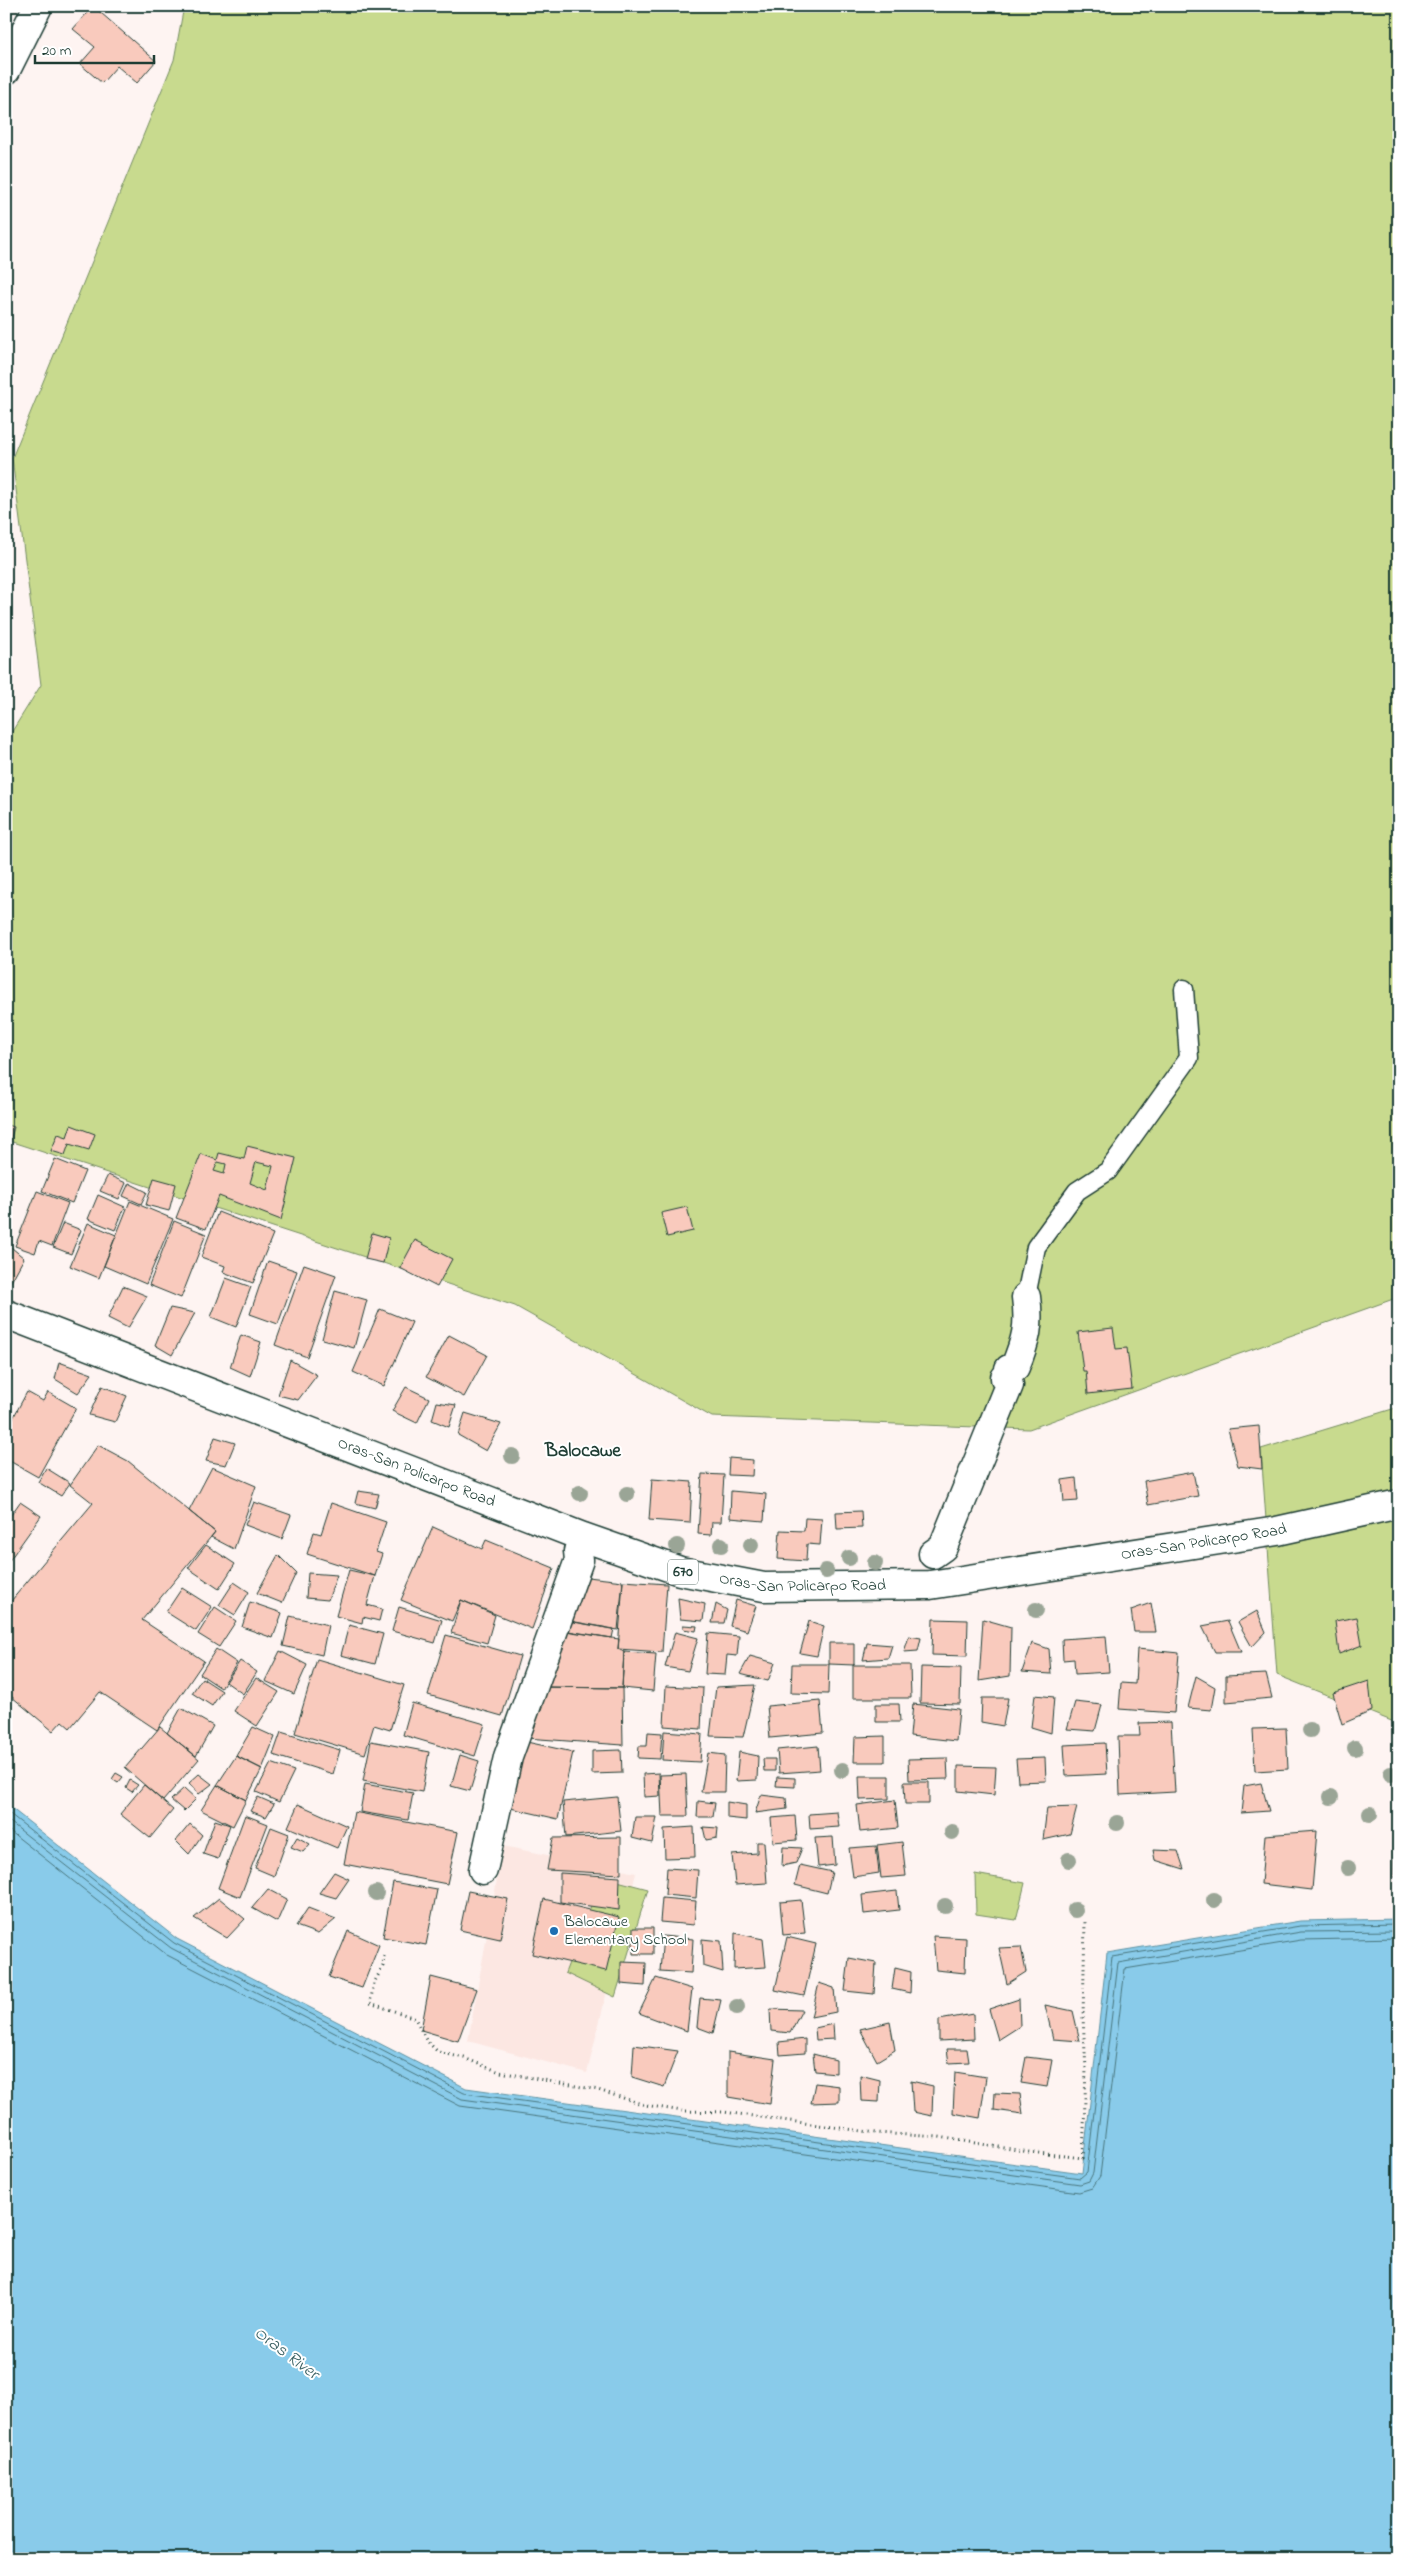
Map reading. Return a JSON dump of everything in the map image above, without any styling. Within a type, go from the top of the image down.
[{"type":"main road","points":[[6,70],[38,6]]},
{"type":"main road","points":[[933,1554],[943,1548],[1009,1385],[1007,1373],[1016,1367],[1029,1322],[1026,1297]]},
{"type":"main road","name":"Oras-San Policarpo Road","points":[[6,1314],[580,1544],[680,1571],[764,1587],[930,1584],[1277,1531],[1399,1504]]},
{"type":"main road","points":[[483,1870],[508,1757],[579,1560],[580,1544]]},
{"type":"lane","points":[[1026,1297],[1036,1247],[1078,1191],[1108,1171],[1189,1058],[1184,989]]},
{"type":"lane","points":[[930,1584],[933,1554]]},
{"type":"path","points":[[384,1956],[383,1966],[374,1983],[370,2003],[415,2018],[426,2040],[438,2052],[464,2058],[500,2072],[598,2090],[645,2105],[684,2111],[724,2112],[876,2133],[940,2137],[1029,2152],[1083,2158],[1086,2069],[1083,2018],[1085,1921]]},
{"type":"shaded area","name":"Balocawe Elementary School","points":[[503,1846],[636,1873],[587,2073],[468,2041]]},
{"type":"green space","points":[[184,6],[1399,6],[1399,1297],[1029,1429],[712,1417],[515,1306],[6,1140],[6,741],[41,685],[12,458],[174,60]]},
{"type":"green space","points":[[1399,1407],[1399,1724],[1277,1675],[1261,1449]]},
{"type":"green space","points":[[975,1874],[1025,1883],[1016,1920],[976,1914]]},
{"type":"green space","points":[[602,1877],[648,1889],[615,1997],[565,1973]]},
{"type":"water","name":"Oras River","points":[[6,1804],[177,1939],[466,2088],[1082,2173],[1107,1953],[1300,1921],[1399,1919],[1399,2559],[6,2559]]},
{"type":"building","points":[[93,6],[156,61],[137,83],[117,66],[102,83],[80,64],[95,47],[73,29]]},
{"type":"building","points":[[6,1125],[14,1127],[6,1155]]},
{"type":"building","points":[[71,1125],[95,1134],[89,1150],[69,1144],[65,1155],[51,1151],[58,1134],[67,1137]]},
{"type":"building","points":[[247,1146],[296,1158],[281,1220],[219,1196],[206,1229],[176,1218],[201,1154],[217,1160],[219,1153],[244,1159]],"holes":[[[218,1162],[226,1164],[224,1174],[214,1171]],[[256,1162],[273,1166],[267,1190],[250,1183]]]},
{"type":"building","points":[[55,1159],[85,1171],[72,1203],[42,1191]]},
{"type":"building","points":[[108,1175],[126,1183],[119,1199],[100,1191]]},
{"type":"building","points":[[154,1178],[176,1184],[169,1211],[146,1205]]},
{"type":"building","points":[[129,1183],[147,1192],[141,1204],[123,1196]]},
{"type":"building","points":[[37,1191],[68,1203],[52,1246],[39,1241],[35,1253],[15,1246]]},
{"type":"building","points":[[98,1195],[125,1207],[115,1230],[88,1219]]},
{"type":"building","points":[[130,1201],[173,1219],[146,1284],[104,1266]]},
{"type":"building","points":[[687,1207],[693,1231],[667,1237],[661,1213]]},
{"type":"building","points":[[218,1212],[273,1234],[253,1283],[223,1272],[225,1266],[201,1257]]},
{"type":"building","points":[[174,1221],[206,1234],[181,1298],[149,1285]]},
{"type":"building","points":[[63,1223],[81,1230],[71,1254],[53,1247]]},
{"type":"building","points":[[88,1223],[116,1235],[99,1278],[70,1266]]},
{"type":"building","points":[[372,1233],[389,1238],[383,1263],[365,1259]]},
{"type":"building","points":[[415,1240],[452,1259],[437,1287],[400,1268]]},
{"type":"building","points":[[6,1243],[24,1258],[7,1289],[6,1289]]},
{"type":"building","points":[[268,1261],[297,1271],[278,1324],[250,1314]]},
{"type":"building","points":[[304,1264],[336,1275],[307,1357],[275,1345]]},
{"type":"building","points":[[226,1278],[251,1287],[236,1327],[211,1317]]},
{"type":"building","points":[[123,1286],[147,1296],[128,1328],[108,1318]]},
{"type":"building","points":[[335,1291],[367,1300],[354,1348],[322,1339]]},
{"type":"building","points":[[170,1308],[195,1313],[172,1355],[155,1345]]},
{"type":"building","points":[[380,1309],[412,1322],[384,1386],[353,1372]]},
{"type":"building","points":[[1113,1328],[1116,1349],[1127,1348],[1132,1389],[1088,1394],[1086,1371],[1083,1371],[1078,1332]]},
{"type":"building","points":[[241,1335],[261,1342],[250,1376],[230,1367]]},
{"type":"building","points":[[449,1335],[487,1355],[464,1397],[426,1377]]},
{"type":"building","points":[[290,1360],[317,1375],[298,1400],[278,1395]]},
{"type":"building","points":[[59,1362],[92,1374],[78,1393],[55,1379]]},
{"type":"building","points":[[102,1386],[127,1396],[115,1422],[89,1415]]},
{"type":"building","points":[[406,1387],[429,1398],[417,1423],[392,1411]]},
{"type":"building","points":[[27,1392],[43,1401],[48,1392],[76,1408],[38,1477],[6,1459],[6,1431]]},
{"type":"building","points":[[437,1402],[456,1405],[449,1427],[432,1420]]},
{"type":"building","points":[[465,1413],[501,1424],[486,1451],[458,1435]]},
{"type":"building","points":[[1259,1426],[1262,1469],[1238,1466],[1228,1429]]},
{"type":"building","points":[[215,1437],[235,1443],[226,1465],[206,1461]]},
{"type":"building","points":[[98,1445],[128,1461],[215,1532],[142,1620],[204,1661],[157,1730],[100,1692],[70,1728],[62,1721],[53,1731],[6,1692],[6,1607],[93,1503],[70,1485]]},
{"type":"building","points":[[729,1458],[753,1460],[752,1476],[728,1475]]},
{"type":"building","points":[[212,1467],[256,1486],[234,1549],[211,1537],[215,1532],[189,1511]]},
{"type":"building","points":[[46,1468],[70,1483],[61,1496],[38,1482]]},
{"type":"building","points":[[1193,1472],[1198,1496],[1148,1505],[1144,1481]]},
{"type":"building","points":[[702,1474],[724,1475],[721,1522],[712,1522],[711,1535],[698,1534]]},
{"type":"building","points":[[1076,1478],[1078,1501],[1064,1502],[1062,1480]]},
{"type":"building","points":[[652,1479],[692,1482],[690,1523],[649,1520]]},
{"type":"building","points":[[358,1491],[379,1494],[375,1508],[355,1503]]},
{"type":"building","points":[[731,1491],[766,1494],[764,1521],[730,1518]]},
{"type":"building","points":[[6,1499],[11,1503],[6,1509]]},
{"type":"building","points":[[20,1502],[41,1516],[6,1565],[6,1522]]},
{"type":"building","points":[[254,1502],[291,1515],[282,1539],[245,1525]]},
{"type":"building","points":[[331,1503],[386,1522],[376,1552],[382,1554],[375,1576],[307,1554],[314,1532],[321,1534]]},
{"type":"building","points":[[861,1511],[862,1528],[837,1529],[836,1512]]},
{"type":"building","points":[[805,1518],[822,1519],[820,1545],[807,1544],[806,1561],[778,1559],[780,1530],[804,1531]]},
{"type":"building","points":[[433,1527],[482,1549],[486,1540],[554,1568],[532,1629],[461,1600],[452,1621],[401,1600]]},
{"type":"building","points":[[206,1545],[235,1564],[219,1589],[188,1568]]},
{"type":"building","points":[[278,1555],[296,1573],[282,1603],[257,1593]]},
{"type":"building","points":[[349,1570],[375,1576],[367,1605],[382,1609],[379,1621],[363,1617],[362,1623],[336,1616]]},
{"type":"building","points":[[308,1573],[337,1575],[328,1600],[306,1598]]},
{"type":"building","points":[[579,1576],[623,1581],[618,1630],[568,1621]]},
{"type":"building","points":[[623,1581],[667,1584],[662,1652],[618,1649]]},
{"type":"building","points":[[234,1582],[249,1592],[235,1615],[219,1605]]},
{"type":"building","points":[[182,1588],[212,1607],[196,1631],[166,1612]]},
{"type":"building","points":[[678,1598],[705,1604],[703,1621],[680,1619]]},
{"type":"building","points":[[461,1600],[495,1615],[487,1643],[451,1633]]},
{"type":"building","points":[[736,1600],[756,1606],[747,1631],[730,1626]]},
{"type":"building","points":[[250,1602],[282,1613],[273,1638],[242,1627]]},
{"type":"building","points":[[1151,1603],[1156,1632],[1134,1632],[1131,1610]]},
{"type":"building","points":[[716,1604],[727,1610],[724,1623],[712,1623]]},
{"type":"building","points":[[215,1607],[236,1621],[219,1647],[198,1634]]},
{"type":"building","points":[[399,1607],[442,1620],[435,1643],[392,1631]]},
{"type":"building","points":[[1257,1611],[1266,1632],[1252,1647],[1238,1622]]},
{"type":"building","points":[[290,1616],[328,1625],[322,1655],[283,1646]]},
{"type":"building","points":[[1357,1617],[1362,1645],[1339,1654],[1335,1621]]},
{"type":"building","points":[[933,1619],[968,1620],[967,1656],[932,1655]]},
{"type":"building","points":[[983,1619],[1011,1627],[1010,1676],[979,1681]]},
{"type":"building","points":[[570,1621],[614,1629],[612,1638],[568,1631]]},
{"type":"building","points":[[809,1621],[824,1626],[817,1656],[800,1653]]},
{"type":"building","points":[[1228,1621],[1241,1652],[1215,1652],[1202,1626]]},
{"type":"building","points":[[349,1625],[383,1634],[375,1664],[341,1655]]},
{"type":"building","points":[[683,1625],[697,1626],[696,1631],[683,1629]]},
{"type":"building","points":[[565,1631],[619,1639],[618,1649],[624,1652],[622,1688],[548,1687]]},
{"type":"building","points":[[675,1632],[698,1638],[688,1671],[665,1667]]},
{"type":"building","points":[[708,1633],[739,1636],[737,1656],[727,1655],[725,1675],[705,1674]]},
{"type":"building","points":[[446,1635],[520,1656],[502,1716],[428,1695]]},
{"type":"building","points":[[909,1636],[921,1638],[918,1651],[904,1652]]},
{"type":"building","points":[[1106,1636],[1109,1672],[1075,1674],[1074,1659],[1063,1660],[1062,1639]]},
{"type":"building","points":[[829,1643],[854,1643],[854,1665],[829,1664]]},
{"type":"building","points":[[867,1643],[892,1645],[888,1658],[863,1660]]},
{"type":"building","points":[[1032,1643],[1049,1649],[1051,1674],[1022,1672]]},
{"type":"building","points":[[216,1649],[237,1663],[221,1688],[200,1674]]},
{"type":"building","points":[[1137,1649],[1179,1653],[1174,1713],[1119,1709],[1121,1683],[1135,1684]]},
{"type":"building","points":[[280,1651],[307,1665],[294,1694],[265,1681]]},
{"type":"building","points":[[624,1652],[656,1654],[653,1691],[622,1688]]},
{"type":"building","points":[[750,1656],[775,1663],[768,1681],[740,1674]]},
{"type":"building","points":[[317,1659],[404,1685],[390,1730],[374,1725],[365,1754],[295,1733]]},
{"type":"building","points":[[240,1661],[257,1672],[243,1694],[226,1682]]},
{"type":"building","points":[[792,1664],[829,1664],[828,1694],[791,1693]]},
{"type":"building","points":[[853,1665],[910,1665],[911,1698],[853,1698]]},
{"type":"building","points":[[921,1667],[961,1668],[960,1704],[920,1703]]},
{"type":"building","points":[[1266,1674],[1272,1698],[1226,1702],[1226,1676]]},
{"type":"building","points":[[1196,1676],[1215,1687],[1211,1710],[1188,1708]]},
{"type":"building","points":[[202,1678],[222,1691],[212,1706],[192,1693]]},
{"type":"building","points":[[256,1678],[279,1692],[257,1726],[234,1711]]},
{"type":"building","points":[[1369,1681],[1372,1711],[1342,1724],[1333,1693]]},
{"type":"building","points":[[755,1685],[743,1737],[710,1736],[716,1687]]},
{"type":"building","points":[[666,1686],[703,1688],[701,1729],[664,1726]]},
{"type":"building","points":[[535,1687],[622,1688],[623,1745],[526,1738]]},
{"type":"building","points":[[1035,1695],[1054,1697],[1051,1733],[1031,1727]]},
{"type":"building","points":[[982,1698],[1008,1698],[1003,1726],[981,1722]]},
{"type":"building","points":[[820,1701],[823,1733],[770,1738],[767,1706]]},
{"type":"building","points":[[1075,1702],[1102,1705],[1095,1731],[1067,1729]]},
{"type":"building","points":[[412,1703],[485,1724],[475,1756],[403,1735]]},
{"type":"building","points":[[876,1704],[899,1704],[900,1722],[876,1722]]},
{"type":"building","points":[[913,1704],[959,1709],[956,1741],[910,1736]]},
{"type":"building","points":[[181,1708],[213,1726],[196,1756],[167,1733]]},
{"type":"building","points":[[1171,1722],[1175,1792],[1120,1795],[1118,1736],[1140,1736],[1139,1723]]},
{"type":"building","points":[[160,1727],[199,1759],[163,1801],[125,1768]]},
{"type":"building","points":[[253,1727],[275,1737],[262,1769],[236,1756]]},
{"type":"building","points":[[1286,1728],[1288,1769],[1255,1771],[1253,1729]]},
{"type":"building","points":[[664,1731],[702,1734],[700,1762],[662,1760]]},
{"type":"building","points":[[281,1732],[340,1750],[333,1774],[273,1755]]},
{"type":"building","points":[[648,1732],[662,1733],[660,1759],[638,1758],[639,1746],[647,1746]]},
{"type":"building","points":[[885,1736],[885,1762],[854,1762],[855,1737]]},
{"type":"building","points":[[371,1741],[429,1752],[422,1792],[363,1781]]},
{"type":"building","points":[[522,1741],[573,1752],[558,1819],[506,1807]]},
{"type":"building","points":[[1105,1743],[1107,1774],[1066,1776],[1064,1745]]},
{"type":"building","points":[[818,1746],[820,1770],[779,1773],[777,1750]]},
{"type":"building","points":[[621,1750],[622,1773],[592,1774],[592,1751]]},
{"type":"building","points":[[739,1752],[758,1756],[757,1780],[736,1781]]},
{"type":"building","points":[[708,1753],[725,1755],[724,1792],[701,1792]]},
{"type":"building","points":[[460,1755],[479,1761],[470,1791],[451,1786]]},
{"type":"building","points":[[236,1756],[262,1769],[246,1800],[217,1785]]},
{"type":"building","points":[[947,1758],[948,1779],[909,1780],[908,1759]]},
{"type":"building","points":[[1045,1758],[1046,1781],[1018,1782],[1016,1759]]},
{"type":"building","points":[[763,1759],[775,1759],[775,1771],[764,1771]]},
{"type":"building","points":[[271,1763],[294,1771],[279,1802],[256,1792]]},
{"type":"building","points":[[958,1766],[996,1767],[994,1795],[958,1791]]},
{"type":"building","points":[[116,1773],[123,1777],[118,1783],[112,1779]]},
{"type":"building","points":[[659,1773],[660,1796],[644,1797],[643,1774]]},
{"type":"building","points":[[199,1774],[212,1784],[199,1794],[189,1783]]},
{"type":"building","points":[[686,1774],[688,1816],[662,1816],[660,1775]]},
{"type":"building","points":[[859,1776],[889,1776],[889,1799],[860,1800]]},
{"type":"building","points":[[777,1777],[795,1778],[795,1787],[776,1786]]},
{"type":"building","points":[[130,1780],[138,1785],[132,1792],[126,1788]]},
{"type":"building","points":[[904,1782],[929,1782],[929,1804],[905,1804]]},
{"type":"building","points":[[1261,1783],[1269,1811],[1241,1813],[1244,1786]]},
{"type":"building","points":[[365,1784],[413,1793],[408,1820],[360,1812]]},
{"type":"building","points":[[144,1785],[173,1810],[150,1838],[120,1814]]},
{"type":"building","points":[[217,1785],[246,1800],[233,1826],[201,1810]]},
{"type":"building","points":[[184,1788],[196,1799],[184,1811],[171,1800]]},
{"type":"building","points":[[761,1795],[786,1798],[787,1809],[755,1813]]},
{"type":"building","points":[[258,1797],[274,1804],[266,1817],[250,1811]]},
{"type":"building","points":[[617,1797],[621,1831],[566,1837],[563,1802]]},
{"type":"building","points":[[895,1800],[898,1828],[860,1832],[857,1805]]},
{"type":"building","points":[[698,1801],[715,1803],[713,1817],[697,1817]]},
{"type":"building","points":[[727,1802],[746,1805],[746,1820],[727,1818]]},
{"type":"building","points":[[298,1804],[347,1826],[337,1848],[288,1827]]},
{"type":"building","points":[[1077,1807],[1070,1834],[1043,1840],[1047,1808]]},
{"type":"building","points":[[354,1812],[458,1832],[447,1884],[344,1864]]},
{"type":"building","points":[[837,1812],[839,1827],[810,1829],[809,1814]]},
{"type":"building","points":[[245,1815],[268,1824],[240,1897],[218,1888]]},
{"type":"building","points":[[795,1816],[797,1840],[773,1842],[771,1818]]},
{"type":"building","points":[[635,1817],[657,1817],[652,1843],[632,1838]]},
{"type":"building","points":[[215,1820],[230,1825],[218,1859],[203,1854]]},
{"type":"building","points":[[190,1824],[202,1835],[189,1854],[176,1841]]},
{"type":"building","points":[[271,1827],[289,1834],[274,1876],[255,1868]]},
{"type":"building","points":[[694,1827],[695,1857],[665,1858],[664,1829]]},
{"type":"building","points":[[703,1827],[718,1828],[717,1838],[706,1840]]},
{"type":"building","points":[[1317,1831],[1312,1890],[1261,1884],[1265,1835]]},
{"type":"building","points":[[297,1837],[310,1844],[303,1852],[291,1847]]},
{"type":"building","points":[[621,1837],[621,1874],[547,1870],[553,1838]]},
{"type":"building","points":[[833,1837],[835,1865],[818,1867],[815,1838]]},
{"type":"building","points":[[757,1842],[764,1842],[767,1883],[735,1885],[732,1855],[757,1853]]},
{"type":"building","points":[[902,1842],[906,1876],[881,1878],[877,1845]]},
{"type":"building","points":[[876,1846],[879,1873],[853,1877],[849,1848]]},
{"type":"building","points":[[1399,1846],[1399,1877],[1393,1877],[1394,1847]]},
{"type":"building","points":[[783,1847],[802,1848],[796,1863],[782,1866]]},
{"type":"building","points":[[1153,1850],[1178,1851],[1184,1869],[1155,1860]]},
{"type":"building","points":[[800,1865],[832,1872],[827,1893],[795,1885]]},
{"type":"building","points":[[667,1868],[698,1870],[696,1898],[665,1895]]},
{"type":"building","points":[[334,1872],[349,1879],[336,1898],[319,1893]]},
{"type":"building","points":[[560,1873],[620,1877],[619,1910],[560,1902]]},
{"type":"building","points":[[393,1882],[437,1890],[426,1945],[383,1937]]},
{"type":"building","points":[[268,1889],[287,1899],[277,1922],[252,1908]]},
{"type":"building","points":[[468,1891],[508,1899],[500,1939],[460,1930]]},
{"type":"building","points":[[897,1891],[899,1910],[864,1914],[862,1895]]},
{"type":"building","points":[[219,1898],[245,1919],[227,1938],[194,1918]]},
{"type":"building","points":[[662,1898],[696,1901],[694,1925],[660,1922]]},
{"type":"building","points":[[544,1899],[619,1917],[606,1971],[532,1954]]},
{"type":"building","points":[[801,1900],[805,1933],[783,1935],[780,1902]]},
{"type":"building","points":[[308,1908],[336,1919],[318,1934],[296,1926]]},
{"type":"building","points":[[633,1928],[653,1928],[653,1954],[633,1954]]},
{"type":"building","points":[[348,1931],[379,1945],[362,1988],[329,1977]]},
{"type":"building","points":[[735,1933],[763,1939],[766,1967],[734,1969]]},
{"type":"building","points":[[663,1936],[693,1939],[691,1973],[660,1971]]},
{"type":"building","points":[[933,1936],[966,1938],[965,1973],[936,1970]]},
{"type":"building","points":[[787,1937],[816,1944],[804,1996],[775,1990]]},
{"type":"building","points":[[702,1939],[721,1941],[723,1972],[703,1966]]},
{"type":"building","points":[[1021,1947],[1026,1972],[1007,1984],[999,1948]]},
{"type":"building","points":[[849,1958],[876,1963],[874,1994],[845,1991]]},
{"type":"building","points":[[621,1962],[646,1963],[645,1986],[621,1984]]},
{"type":"building","points":[[895,1968],[911,1972],[910,1993],[892,1989]]},
{"type":"building","points":[[431,1977],[477,1989],[458,2041],[421,2030]]},
{"type":"building","points":[[656,1978],[692,1989],[687,2031],[639,2013]]},
{"type":"building","points":[[819,1983],[834,1988],[836,2012],[811,2017]]},
{"type":"building","points":[[700,1998],[721,2000],[713,2033],[697,2027]]},
{"type":"building","points":[[1019,1999],[1020,2026],[998,2040],[989,2009]]},
{"type":"building","points":[[1045,2005],[1073,2011],[1080,2041],[1053,2039]]},
{"type":"building","points":[[770,2009],[802,2010],[790,2033],[771,2031]]},
{"type":"building","points":[[973,2014],[974,2039],[939,2041],[939,2020]]},
{"type":"building","points":[[890,2022],[895,2050],[877,2061],[860,2029]]},
{"type":"building","points":[[833,2024],[834,2039],[816,2040],[815,2028]]},
{"type":"building","points":[[805,2039],[805,2053],[780,2055],[779,2042]]},
{"type":"building","points":[[634,2045],[678,2051],[664,2087],[632,2077]]},
{"type":"building","points":[[947,2049],[967,2049],[969,2062],[949,2063]]},
{"type":"building","points":[[728,2052],[775,2059],[770,2104],[728,2097]]},
{"type":"building","points":[[813,2054],[836,2060],[836,2073],[815,2071]]},
{"type":"building","points":[[1026,2057],[1052,2060],[1047,2087],[1021,2083]]},
{"type":"building","points":[[955,2072],[986,2077],[980,2118],[953,2113]]},
{"type":"building","points":[[860,2075],[880,2080],[879,2102],[861,2101]]},
{"type":"building","points":[[911,2081],[933,2086],[932,2116],[913,2112]]},
{"type":"building","points":[[815,2083],[839,2086],[839,2102],[811,2103]]},
{"type":"building","points":[[995,2093],[1020,2094],[1023,2114],[994,2110]]},
{"type":"place","name":"Balocawe Elementary School","points":[[554,1931]]},
{"type":"district","name":"Balocawe","points":[[583,1451]]}]
